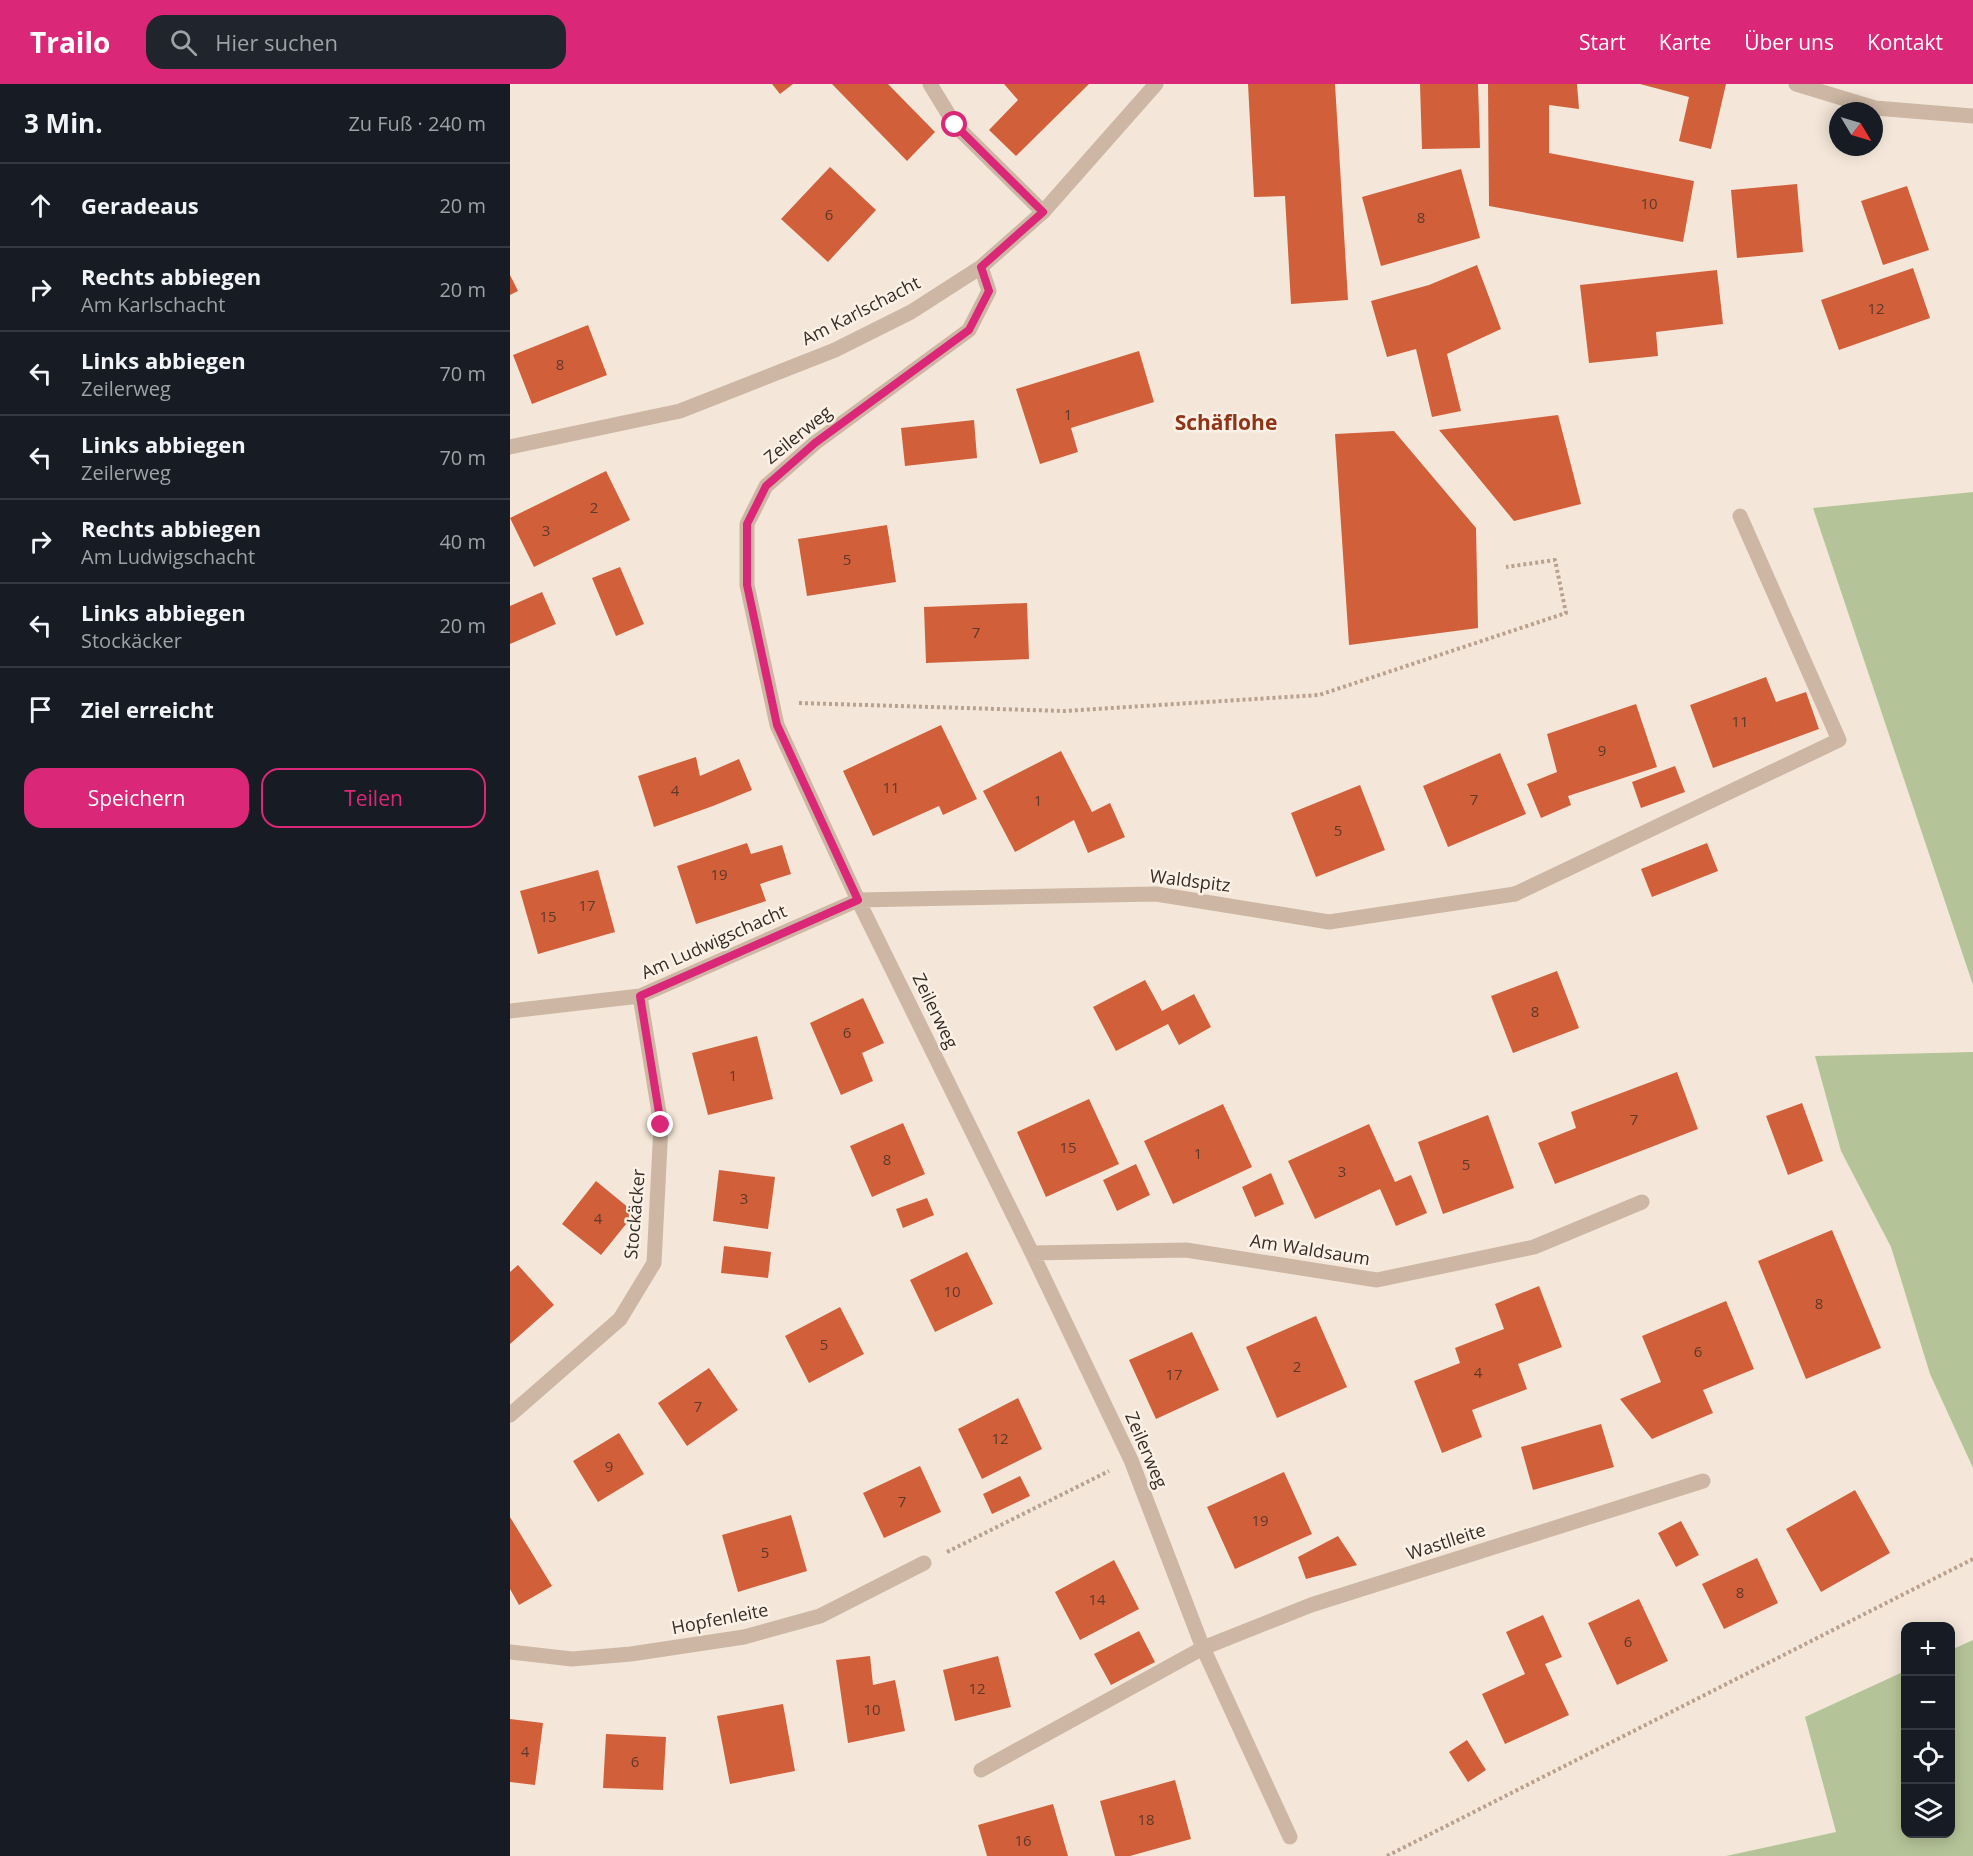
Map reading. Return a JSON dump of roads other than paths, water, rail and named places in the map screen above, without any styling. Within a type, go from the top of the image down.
[{"type":"street","points":[[930,84],[955,125],[1043,212]]},
{"type":"street","name":"Am Karlschacht","points":[[510,447],[680,411],[835,350],[911,312],[981,267],[1043,212],[1156,84]]},
{"type":"street","points":[[1796,84],[1875,108],[1973,116]]},
{"type":"street","name":"Zeilerweg","points":[[981,267],[989,291],[969,330],[815,443],[766,486],[747,524],[747,585],[777,725],[858,900],[1131,1460],[1203,1648],[1290,1837]]},
{"type":"street","name":"Waldspitz","points":[[858,900],[1156,894],[1329,922],[1515,894],[1839,740],[1740,516]]},
{"type":"street","name":"Am Ludwigschacht","points":[[510,1011],[640,996],[858,900]]},
{"type":"street","name":"Stockäcker","points":[[510,1415],[620,1319],[654,1263],[661,1125],[640,996]]},
{"type":"street","name":"Am Waldsaum","points":[[1032,1254],[1186,1250],[1377,1280],[1534,1247],[1642,1202]]},
{"type":"street","name":"Wastlleite","points":[[981,1770],[1203,1648],[1311,1605],[1703,1481]]},
{"type":"street","name":"Hopfenleite","points":[[510,1652],[572,1659],[631,1654],[744,1637],[820,1616],[924,1563]]},
{"type":"district","name":"Schäflohe","points":[[1226,423]]}]
